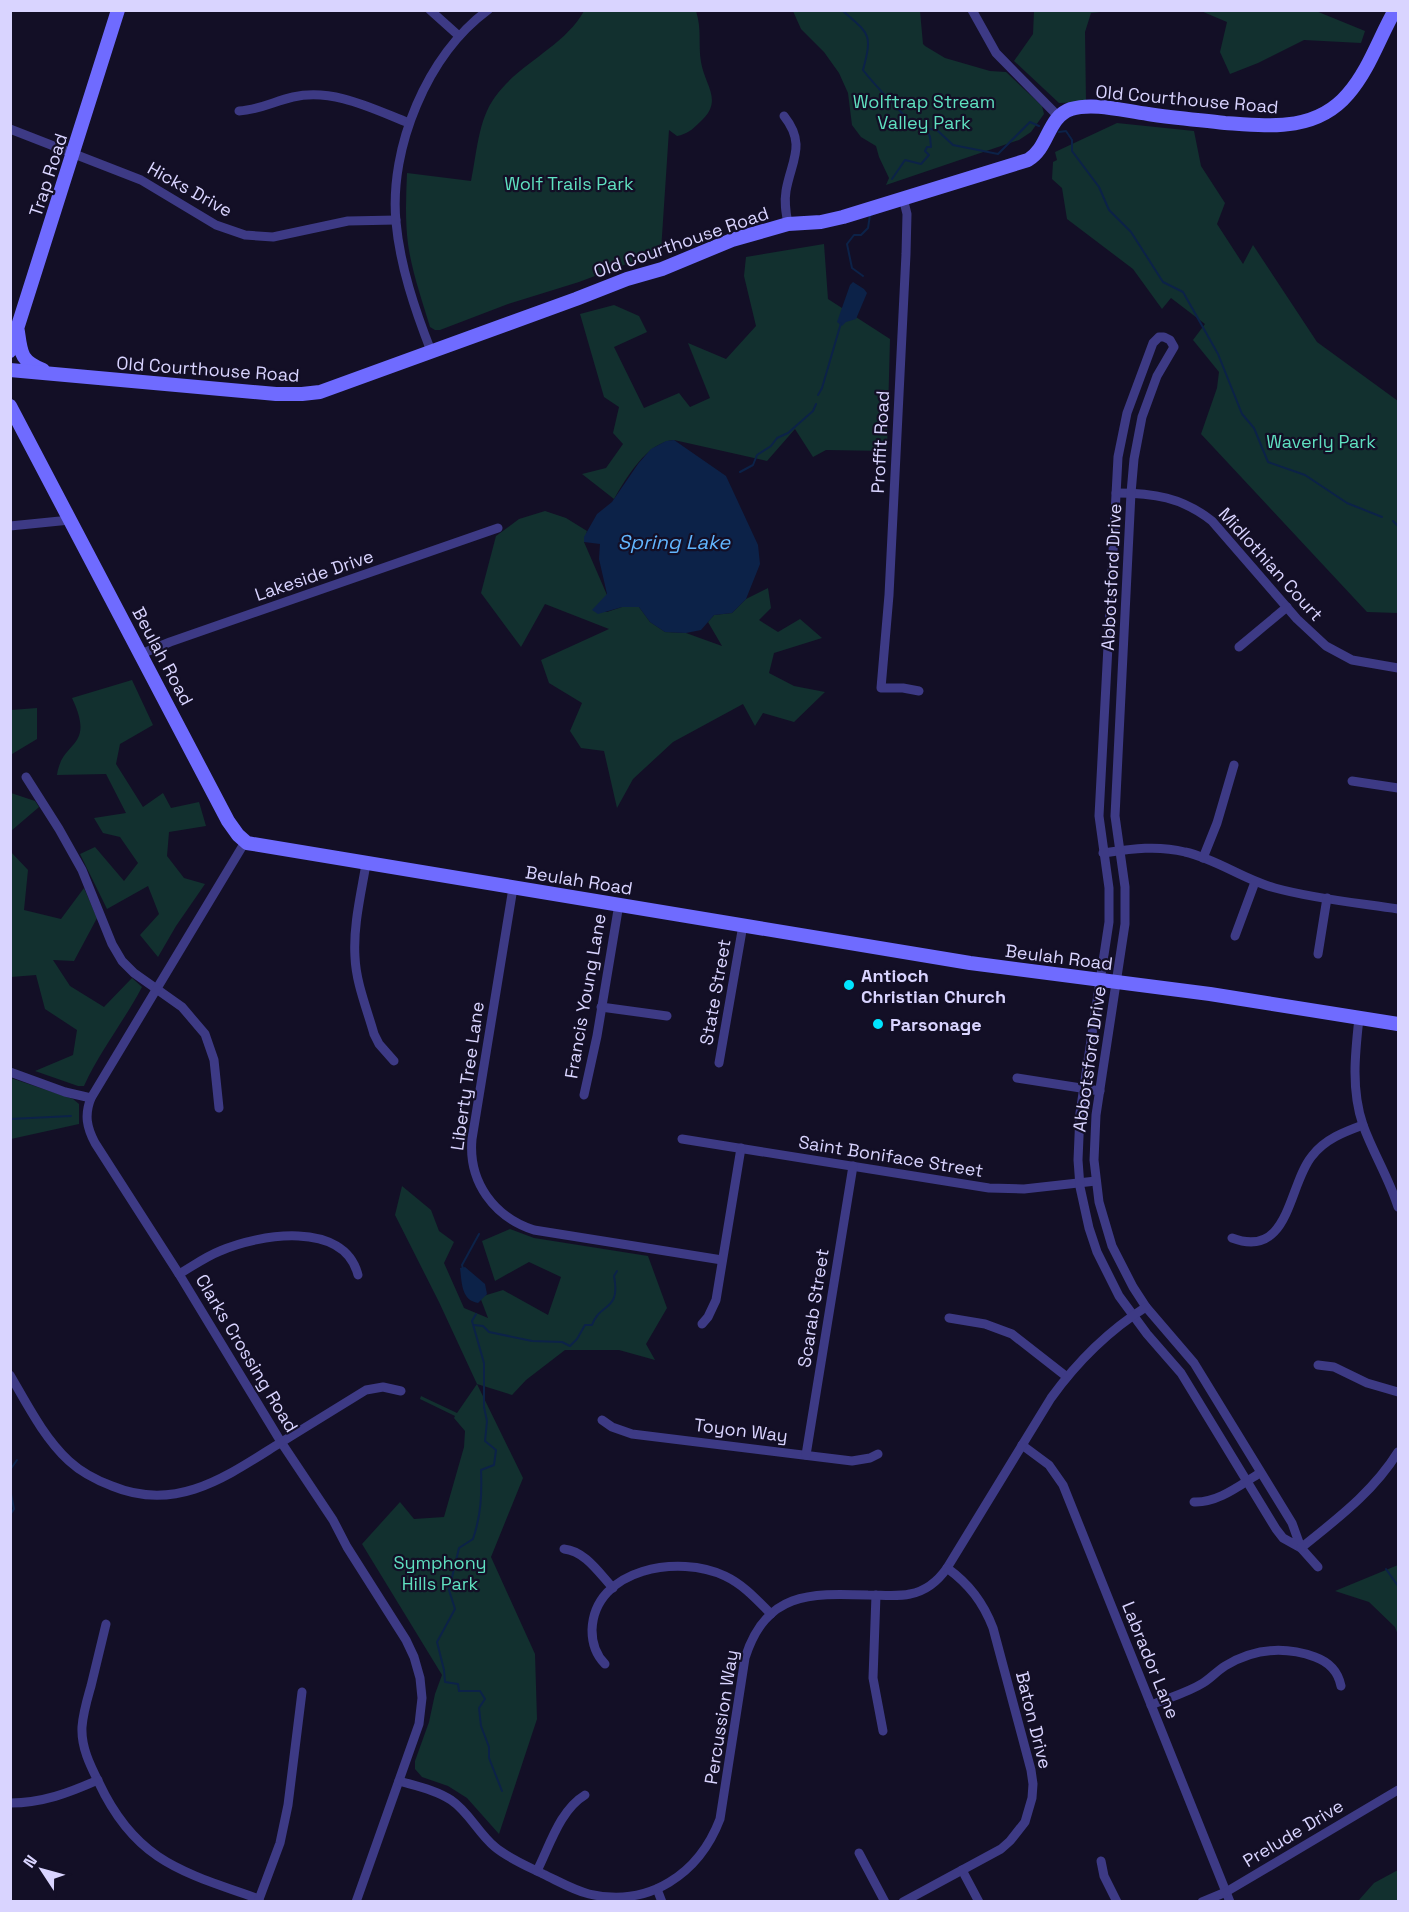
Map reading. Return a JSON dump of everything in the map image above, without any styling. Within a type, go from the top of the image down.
[{"type":"main road","name":"Trap Road","points":[[10,351],[118,10]]},
{"type":"main road","name":"Old Courthouse Road","points":[[10,370],[276,394],[302,394],[342,385],[627,279],[662,269],[732,240],[788,224],[832,219],[1032,159],[1042,147],[1054,123],[1069,110],[1092,107],[1191,120],[1272,126],[1302,123],[1326,113],[1347,96],[1364,71],[1395,10]]},
{"type":"main road","points":[[18,330],[24,358],[30,365],[51,373]]},
{"type":"main road","name":"Beulah Road","points":[[10,406],[228,821],[245,842],[263,847],[975,964],[1267,1003],[1398,1024]]},
{"type":"street","points":[[430,10],[459,36]]},
{"type":"street","points":[[431,351],[416,311],[403,263],[396,220],[397,179],[410,123],[422,93],[459,36],[488,10]]},
{"type":"street","points":[[972,10],[996,53],[1059,117]]},
{"type":"street","points":[[239,111],[263,107],[293,97],[322,94],[352,101],[410,123]]},
{"type":"street","points":[[784,116],[794,131],[797,141],[785,194],[788,224]]},
{"type":"street","name":"Hicks Drive","points":[[10,129],[141,180],[216,225],[245,235],[273,237],[348,221],[396,220]]},
{"type":"street","name":"Proffit Road","points":[[903,198],[907,214],[906,254],[886,644],[881,688],[919,690]]},
{"type":"street","name":"Abbotsford Drive","points":[[1164,336],[1174,347],[1157,376],[1142,417],[1131,493],[1115,816],[1126,908],[1094,1138],[1096,1181],[1102,1213],[1121,1267],[1146,1307],[1194,1363],[1292,1523],[1302,1548],[1283,1538],[1181,1373],[1133,1316],[1111,1281],[1097,1252],[1089,1228],[1080,1183],[1078,1137],[1110,908],[1099,816],[1118,458],[1127,413],[1153,343],[1159,337],[1164,336]]},
{"type":"street","name":"Midlothian Court","points":[[1116,493],[1161,495],[1201,512],[1212,520],[1315,637],[1339,654],[1368,664],[1398,668]]},
{"type":"street","points":[[10,526],[70,520]]},
{"type":"street","name":"Lakeside Drive","points":[[141,654],[498,528]]},
{"type":"street","points":[[1239,647],[1287,607]]},
{"type":"street","points":[[1203,858],[1220,815],[1234,765]]},
{"type":"street","points":[[26,777],[59,829],[81,870],[112,944],[122,961],[134,973],[182,1007],[205,1034],[214,1060],[219,1108]]},
{"type":"street","points":[[1352,781],[1398,788]]},
{"type":"street","name":"Clarks Crossing Road","points":[[245,842],[91,1098],[86,1117],[93,1139],[179,1274],[281,1442],[333,1520],[414,1657],[422,1687],[419,1724],[356,1902]]},
{"type":"street","points":[[1103,854],[1152,848],[1169,849],[1203,858],[1255,882],[1284,890],[1398,909]]},
{"type":"street","points":[[366,864],[356,922],[355,958],[374,1035],[393,1061]]},
{"type":"street","points":[[1235,936],[1255,882]]},
{"type":"street","name":"Liberty Tree Lane","points":[[513,888],[472,1139],[473,1168],[483,1192],[499,1212],[510,1220],[534,1230],[722,1260]]},
{"type":"street","points":[[1318,954],[1327,898]]},
{"type":"street","name":"Francis Young Lane","points":[[584,1095],[619,904]]},
{"type":"street","name":"State Street","points":[[719,1063],[742,925]]},
{"type":"street","points":[[601,1007],[668,1016]]},
{"type":"street","points":[[1359,1018],[1354,1077],[1356,1095],[1363,1125],[1380,1160],[1398,1207]]},
{"type":"street","points":[[10,1072],[71,1094],[91,1098]]},
{"type":"street","points":[[1017,1078],[1100,1091]]},
{"type":"street","points":[[1232,1239],[1240,1242],[1257,1242],[1274,1233],[1287,1214],[1299,1179],[1311,1156],[1330,1139],[1363,1125]]},
{"type":"street","name":"Saint Boniface Street","points":[[682,1139],[1003,1189],[1096,1181]]},
{"type":"street","points":[[702,1324],[714,1308],[741,1148]]},
{"type":"street","name":"Scarab Street","points":[[806,1455],[853,1166]]},
{"type":"street","points":[[179,1274],[205,1258],[238,1244],[265,1238],[298,1236],[339,1247],[351,1258],[358,1275]]},
{"type":"street","name":"Percussion Way","points":[[399,1781],[442,1795],[452,1801],[494,1846],[574,1889],[603,1897],[632,1896],[657,1889],[688,1869],[698,1859],[714,1834],[723,1802],[745,1658],[754,1634],[771,1614],[789,1602],[813,1594],[900,1596],[922,1590],[933,1584],[947,1568],[1022,1445],[1067,1377],[1089,1352],[1146,1307]]},
{"type":"street","points":[[949,1318],[985,1324],[1012,1334],[1067,1377]]},
{"type":"street","points":[[1318,1365],[1334,1367],[1367,1383],[1398,1392]]},
{"type":"street","points":[[10,1375],[46,1434],[69,1461],[92,1478],[120,1490],[151,1496],[175,1495],[199,1488],[231,1473],[366,1390],[383,1387],[401,1391]]},
{"type":"street","name":"Toyon Way","points":[[602,1420],[612,1427],[632,1434],[852,1461],[878,1454]]},
{"type":"street","name":"Labrador Lane","points":[[1022,1445],[1049,1465],[1063,1485],[1228,1897]]},
{"type":"street","points":[[1318,1567],[1302,1548],[1374,1486],[1398,1452]]},
{"type":"street","points":[[1194,1502],[1218,1498],[1260,1473]]},
{"type":"street","points":[[564,1549],[583,1556],[613,1588]]},
{"type":"street","points":[[605,1664],[594,1647],[592,1626],[600,1604],[613,1588],[626,1579],[654,1568],[675,1565],[697,1567],[725,1576],[751,1593],[771,1614]]},
{"type":"street","name":"Baton Drive","points":[[903,1902],[1000,1849],[1018,1832],[1029,1811],[1033,1784],[991,1620],[972,1589],[947,1568]]},
{"type":"street","points":[[876,1595],[873,1678],[883,1731]]},
{"type":"street","points":[[106,1624],[82,1728],[85,1752],[119,1820],[129,1833],[155,1856],[186,1874],[259,1900],[280,1843],[288,1805],[302,1692]]},
{"type":"street","points":[[1151,1705],[1194,1688],[1247,1655],[1277,1650],[1306,1654],[1324,1661],[1336,1672],[1341,1686]]},
{"type":"street","points":[[10,1803],[48,1799],[98,1780]]},
{"type":"street","name":"Prelude Drive","points":[[1202,1902],[1228,1897],[1398,1790]]},
{"type":"street","points":[[537,1871],[566,1814],[577,1800],[585,1795]]},
{"type":"street","points":[[859,1853],[885,1902]]},
{"type":"street","points":[[1101,1861],[1104,1876],[1117,1902]]},
{"type":"street","points":[[962,1870],[979,1902]]},
{"type":"street","points":[[657,1889],[662,1902]]},
{"type":"green space","name":"Wolf Trails Park","points":[[584,11],[696,11],[701,62],[711,93],[711,107],[697,125],[684,134],[677,136],[669,130],[661,251],[579,282],[435,330],[430,327],[410,254],[406,217],[407,173],[471,181],[482,126],[489,106],[516,74],[565,35]]},
{"type":"green space","name":"Wolftrap Stream Valley Park","points":[[793,11],[920,11],[925,46],[945,58],[990,71],[1006,72],[1042,106],[1044,114],[1031,132],[1019,140],[886,185],[889,178],[876,146],[861,137],[852,125],[848,93],[839,73],[824,52],[801,29]]},
{"type":"green space","points":[[1034,11],[1110,11],[1091,13],[1085,32],[1086,102],[1059,103],[1014,61],[1033,34]]},
{"type":"green space","points":[[1201,11],[1316,11],[1365,31],[1361,43],[1304,40],[1230,74],[1220,52],[1227,22]]},
{"type":"green space","name":"Waverly Park","points":[[1117,123],[1194,131],[1201,166],[1225,203],[1217,224],[1243,264],[1253,245],[1317,342],[1398,401],[1398,613],[1367,612],[1201,434],[1217,388],[1219,372],[1193,340],[1205,324],[1171,298],[1162,309],[1133,269],[1067,219],[1062,188],[1052,179],[1053,162],[1057,160],[1055,152]]},
{"type":"green space","points":[[824,244],[828,299],[890,339],[887,451],[826,450],[813,457],[795,429],[767,461],[674,440],[664,442],[638,462],[614,499],[582,474],[606,468],[623,444],[613,433],[619,407],[604,397],[580,314],[614,305],[639,316],[647,332],[614,347],[644,408],[679,393],[690,407],[710,398],[688,343],[726,359],[756,326],[744,276],[746,257]]},
{"type":"green space","points":[[545,511],[566,518],[587,531],[584,542],[607,595],[593,610],[607,612],[622,607],[639,607],[650,622],[665,632],[686,633],[722,646],[708,622],[714,615],[732,613],[746,599],[768,588],[771,608],[759,620],[778,632],[800,619],[822,638],[774,653],[769,673],[794,686],[825,692],[794,722],[763,713],[755,726],[743,704],[673,742],[633,779],[617,808],[604,751],[581,748],[570,731],[582,703],[549,683],[541,660],[609,629],[545,604],[521,647],[481,593],[496,536],[519,519]]},
{"type":"green space","points":[[132,680],[153,725],[120,744],[116,764],[143,807],[163,793],[171,808],[199,802],[206,826],[169,832],[167,856],[184,878],[205,884],[158,957],[140,935],[159,914],[148,886],[107,909],[80,854],[95,847],[124,881],[138,863],[120,837],[103,833],[94,818],[126,813],[106,774],[57,775],[60,763],[79,735],[78,714],[72,698]]},
{"type":"green space","points":[[37,708],[37,739],[12,754],[10,752],[11,710]]},
{"type":"green space","points":[[11,793],[35,801],[39,807],[11,831]]},
{"type":"green space","points":[[10,851],[28,870],[24,910],[61,919],[84,888],[97,918],[74,961],[53,960],[70,986],[104,1007],[132,978],[142,987],[84,1086],[35,1071],[73,1055],[77,1030],[45,1009],[36,975],[11,977]]},
{"type":"green space","points":[[11,1078],[73,1099],[79,1104],[79,1124],[11,1139]]},
{"type":"green space","points":[[402,1186],[431,1210],[439,1231],[454,1242],[444,1263],[464,1308],[488,1318],[480,1297],[503,1290],[548,1315],[561,1277],[529,1262],[495,1281],[482,1241],[510,1229],[534,1238],[648,1256],[667,1308],[646,1344],[655,1360],[619,1350],[565,1350],[526,1380],[512,1395],[477,1384],[395,1215]]},
{"type":"green space","name":"Symphony Hills Park","points":[[477,1384],[523,1478],[491,1557],[535,1654],[537,1719],[499,1834],[467,1798],[448,1786],[422,1777],[415,1769],[415,1761],[442,1675],[362,1544],[400,1502],[414,1519],[444,1517],[464,1447],[465,1431],[454,1418],[455,1416],[420,1399],[421,1396],[457,1413]]},
{"type":"green space","points":[[1398,1565],[1398,1635],[1395,1627],[1369,1602],[1335,1591]]},
{"type":"green space","points":[[1398,1870],[1398,1901],[1359,1900],[1374,1883]]},
{"type":"water","points":[[853,282],[867,293],[856,319],[842,326],[837,322]]},
{"type":"water","name":"Spring Lake","points":[[674,440],[726,476],[758,545],[760,564],[746,599],[732,613],[714,615],[701,630],[686,633],[665,632],[650,622],[639,607],[622,607],[598,614],[592,610],[607,594],[599,559],[600,544],[584,542],[584,537],[597,514],[612,502],[651,449],[666,441]]},
{"type":"water","points":[[465,1267],[485,1284],[487,1294],[478,1303],[468,1298],[463,1290],[460,1268]]},
{"type":"waterway","points":[[842,10],[858,24],[866,35],[868,48],[863,70],[914,127],[937,130],[953,145],[998,154],[1030,122],[1039,126]]},
{"type":"waterway","points":[[892,179],[905,160],[921,164],[929,155],[925,151],[927,147],[931,147],[927,130]]},
{"type":"waterway","points":[[1059,132],[1066,131],[1072,140],[1072,151],[1099,187],[1109,210],[1131,232],[1163,282],[1183,292],[1218,354],[1242,414],[1254,428],[1268,462],[1305,475],[1347,503],[1382,517]]},
{"type":"waterway","points":[[863,276],[852,268],[847,244],[854,235],[861,235],[868,228],[870,215],[873,214]]},
{"type":"waterway","points":[[818,395],[841,323]]},
{"type":"waterway","points":[[740,472],[753,465],[757,455],[771,446],[777,438],[788,433],[813,411],[816,404]]},
{"type":"waterway","points":[[1393,521],[1398,526]]},
{"type":"waterway","points":[[10,1119],[71,1116]]},
{"type":"waterway","points":[[463,1269],[462,1265],[479,1234]]},
{"type":"waterway","points":[[474,1325],[483,1326],[489,1332],[532,1341],[562,1342],[570,1346],[585,1325],[592,1325],[612,1301],[615,1296],[614,1276],[617,1271]]},
{"type":"waterway","points":[[476,1314],[472,1321],[484,1363],[484,1407],[487,1421],[485,1441],[496,1450],[494,1465],[481,1470],[480,1505],[476,1530],[473,1539],[459,1548],[449,1590],[455,1609],[437,1642],[445,1682],[458,1684],[459,1691],[480,1691],[485,1699],[479,1708],[481,1726],[489,1747],[489,1758],[502,1791]]},
{"type":"waterway","points":[[10,1470],[17,1460]]},
{"type":"waterway","points":[[10,1489],[14,1509],[10,1515]]},
{"type":"waterway","points":[[1386,1569],[1398,1586]]},
{"type":"place","name":"Antioch Christian Church","points":[[849,985]]},
{"type":"place","name":"Parsonage","points":[[878,1024]]}]
